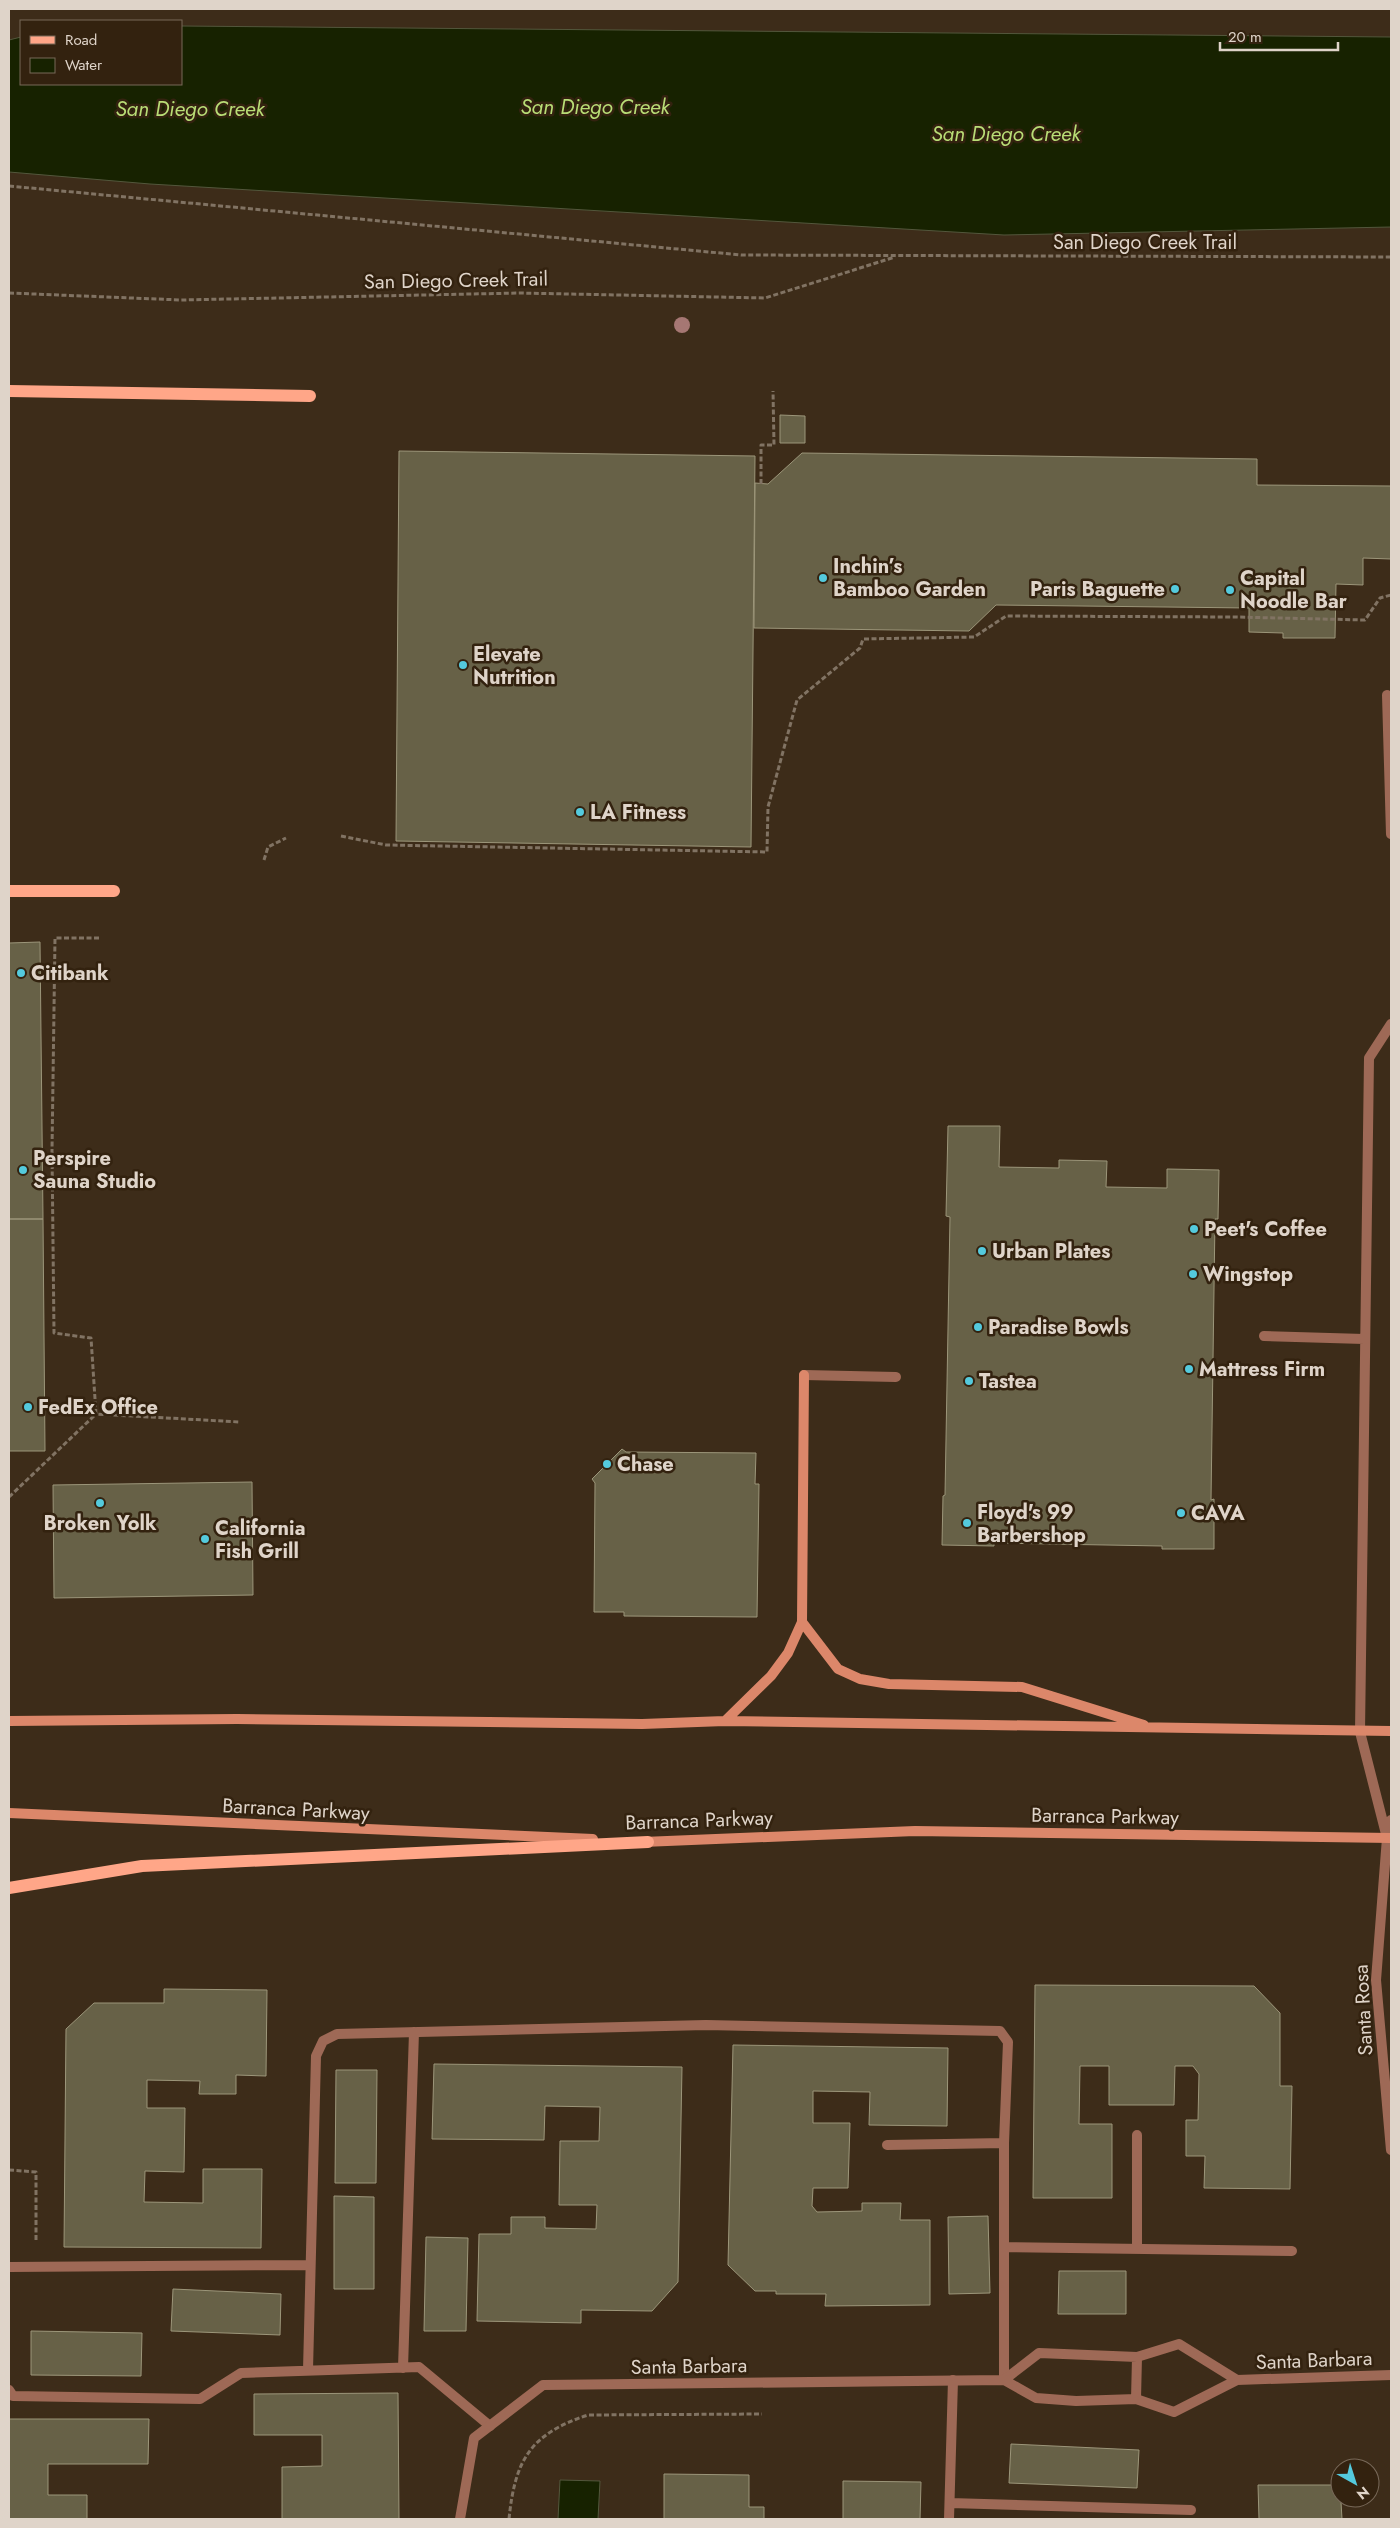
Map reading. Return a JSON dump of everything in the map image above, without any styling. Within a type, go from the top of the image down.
[{"type":"main road","points":[[9,391],[310,396]]},
{"type":"main road","points":[[9,890],[114,891]]},
{"type":"main road","points":[[725,1721],[771,1676],[788,1653],[802,1622],[804,1375]]},
{"type":"main road","points":[[802,1622],[838,1668],[860,1679],[889,1684],[1022,1687],[1155,1728]]},
{"type":"main road","points":[[9,1722],[237,1719],[642,1724],[725,1721],[1360,1732],[1391,1730]]},
{"type":"main road","name":"Barranca Parkway","points":[[9,1813],[648,1842],[745,1836],[915,1831],[1389,1838]]},
{"type":"main road","points":[[9,1888],[142,1866],[648,1842]]},
{"type":"street","points":[[1387,694],[1391,834]]},
{"type":"street","name":"Santa Rosa","points":[[1389,1838],[1360,1732],[1369,1058],[1391,1024]]},
{"type":"street","points":[[1264,1336],[1364,1339]]},
{"type":"street","points":[[804,1375],[896,1377]]},
{"type":"street","name":"Santa Rosa","points":[[1391,1820],[1376,1980],[1391,2150]]},
{"type":"street","points":[[308,2370],[316,2056],[323,2041],[337,2034],[697,2025],[1000,2031],[1008,2042],[1004,2143],[1004,2380]]},
{"type":"street","points":[[403,2368],[414,2032]]},
{"type":"street","points":[[1137,2135],[1137,2248]]},
{"type":"street","points":[[887,2145],[1004,2143]]},
{"type":"street","points":[[1004,2247],[1292,2250]]},
{"type":"street","points":[[9,2267],[310,2265]]},
{"type":"street","name":"Santa Barbara","points":[[1004,2380],[1039,2353],[1137,2357],[1179,2344],[1237,2380]]},
{"type":"street","points":[[1136,2399],[1137,2357]]},
{"type":"street","points":[[9,2390],[13,2396],[200,2399],[241,2373],[419,2367],[490,2426]]},
{"type":"street","name":"Santa Barbara","points":[[460,2519],[474,2438],[543,2385],[1004,2380],[1036,2398],[1076,2401],[1136,2399],[1174,2412],[1237,2380],[1391,2376]]},
{"type":"street","points":[[949,2519],[953,2380]]},
{"type":"street","points":[[950,2503],[1191,2510]]},
{"type":"path","name":"San Diego Creek Trail","points":[[9,186],[741,255],[1391,257]]},
{"type":"path","name":"San Diego Creek Trail","points":[[9,293],[181,300],[520,292],[765,298],[898,256]]},
{"type":"path","points":[[761,484],[761,445],[774,445],[773,391]]},
{"type":"path","points":[[341,836],[386,845],[767,852],[768,807],[797,700],[860,648],[863,639],[974,637],[1006,616],[1235,617],[1365,620],[1380,598],[1391,595]]},
{"type":"path","points":[[264,860],[268,847],[286,838]]},
{"type":"path","points":[[96,1414],[91,1338],[54,1333],[52,1151],[55,938],[99,938]]},
{"type":"path","points":[[9,1497],[96,1414],[240,1422]]},
{"type":"path","points":[[9,2170],[36,2172],[36,2244]]},
{"type":"path","points":[[509,2519],[511,2501],[525,2458],[538,2440],[568,2422],[588,2415],[762,2414]]},
{"type":"water","name":"San Diego Creek","points":[[182,26],[1391,37],[1391,227],[1004,235],[150,184],[9,172],[9,40],[20,37],[20,85],[182,85]]},
{"type":"water","points":[[560,2480],[600,2481],[598,2519],[558,2519]]},
{"type":"building","points":[[780,415],[805,416],[805,443],[780,443]]},
{"type":"building","points":[[399,451],[755,456],[751,847],[396,841]]},
{"type":"building","points":[[802,453],[1257,459],[1257,485],[1391,486],[1391,559],[1363,558],[1363,585],[1336,584],[1335,638],[1283,638],[1283,633],[1249,632],[1249,608],[996,605],[969,631],[754,628],[755,483],[768,484]]},
{"type":"building","points":[[40,942],[43,1219],[9,1219],[9,943]]},
{"type":"building","points":[[948,1126],[1000,1126],[999,1167],[1059,1168],[1059,1160],[1107,1161],[1106,1187],[1167,1188],[1167,1169],[1219,1170],[1218,1219],[1215,1219],[1211,1500],[1214,1499],[1214,1549],[1162,1549],[1162,1546],[994,1543],[994,1546],[942,1545],[943,1496],[945,1495],[950,1217],[946,1216]]},
{"type":"building","points":[[9,1219],[43,1219],[45,1451],[9,1451]]},
{"type":"building","points":[[622,1449],[626,1452],[756,1453],[755,1484],[759,1484],[757,1617],[624,1616],[624,1612],[594,1612],[595,1483],[592,1479]]},
{"type":"building","points":[[252,1482],[253,1595],[54,1598],[53,1485]]},
{"type":"building","points":[[1035,1985],[1254,1986],[1280,2013],[1280,2086],[1292,2086],[1290,2189],[1204,2188],[1205,2156],[1186,2156],[1186,2120],[1198,2120],[1199,2074],[1193,2066],[1175,2066],[1174,2105],[1109,2105],[1109,2066],[1080,2066],[1079,2124],[1112,2124],[1112,2198],[1033,2198]]},
{"type":"building","points":[[164,1989],[267,1990],[266,2076],[236,2075],[236,2094],[199,2094],[200,2081],[147,2080],[147,2108],[185,2108],[184,2172],[145,2171],[144,2202],[203,2203],[203,2169],[262,2169],[261,2248],[64,2247],[66,2029],[94,2003],[164,2003]]},
{"type":"building","points":[[733,2045],[948,2048],[947,2126],[869,2125],[870,2092],[813,2091],[813,2123],[850,2123],[848,2188],[813,2188],[812,2206],[817,2212],[862,2211],[862,2203],[901,2203],[900,2220],[930,2220],[930,2305],[825,2306],[826,2294],[776,2294],[776,2291],[755,2291],[728,2265]]},
{"type":"building","points":[[434,2064],[682,2067],[678,2282],[652,2311],[581,2310],[581,2323],[477,2321],[479,2234],[511,2234],[511,2217],[545,2217],[545,2228],[596,2229],[597,2205],[559,2205],[560,2141],[599,2141],[600,2107],[545,2106],[544,2140],[432,2139]]},
{"type":"building","points":[[336,2070],[377,2070],[376,2183],[335,2183]]},
{"type":"building","points":[[334,2196],[374,2197],[374,2289],[334,2289]]},
{"type":"building","points":[[988,2216],[990,2293],[949,2294],[948,2217]]},
{"type":"building","points":[[426,2237],[468,2238],[466,2331],[424,2331]]},
{"type":"building","points":[[1059,2271],[1126,2271],[1126,2314],[1058,2314]]},
{"type":"building","points":[[173,2289],[281,2294],[280,2335],[171,2331]]},
{"type":"building","points":[[31,2331],[142,2333],[141,2376],[31,2375]]},
{"type":"building","points":[[398,2393],[399,2519],[282,2519],[282,2467],[322,2466],[322,2435],[254,2435],[254,2394]]},
{"type":"building","points":[[9,2419],[149,2419],[148,2464],[48,2464],[48,2495],[87,2495],[87,2519],[9,2519]]},
{"type":"building","points":[[1011,2444],[1139,2450],[1137,2488],[1009,2483]]},
{"type":"building","points":[[664,2474],[749,2475],[749,2507],[764,2507],[764,2519],[664,2519]]},
{"type":"building","points":[[843,2481],[921,2482],[920,2519],[843,2519]]},
{"type":"building","points":[[1258,2485],[1330,2485],[1330,2508],[1341,2508],[1342,2519],[1259,2519]]},
{"type":"place","name":"Inchin’s Bamboo Garden","points":[[823,578]]},
{"type":"place","name":"Paris Baguette","points":[[1175,589]]},
{"type":"place","name":"Capital Noodle Bar","points":[[1230,590]]},
{"type":"place","name":"Elevate Nutrition","points":[[463,665]]},
{"type":"place","name":"LA Fitness","points":[[580,812]]},
{"type":"place","name":"Citibank","points":[[21,973]]},
{"type":"place","name":"Perspire Sauna Studio","points":[[23,1170]]},
{"type":"place","name":"Peet's Coffee","points":[[1194,1229]]},
{"type":"place","name":"Urban Plates","points":[[982,1251]]},
{"type":"place","name":"Wingstop","points":[[1193,1274]]},
{"type":"place","name":"Paradise Bowls","points":[[978,1327]]},
{"type":"place","name":"Mattress Firm","points":[[1189,1369]]},
{"type":"place","name":"Tastea","points":[[969,1381]]},
{"type":"place","name":"FedEx Office","points":[[28,1407]]},
{"type":"place","name":"Chase","points":[[607,1464]]},
{"type":"place","name":"Broken Yolk","points":[[100,1503]]},
{"type":"place","name":"CAVA","points":[[1181,1513]]},
{"type":"place","name":"Floyd's 99 Barbershop","points":[[967,1523]]},
{"type":"place","name":"California Fish Grill","points":[[205,1539]]}]
